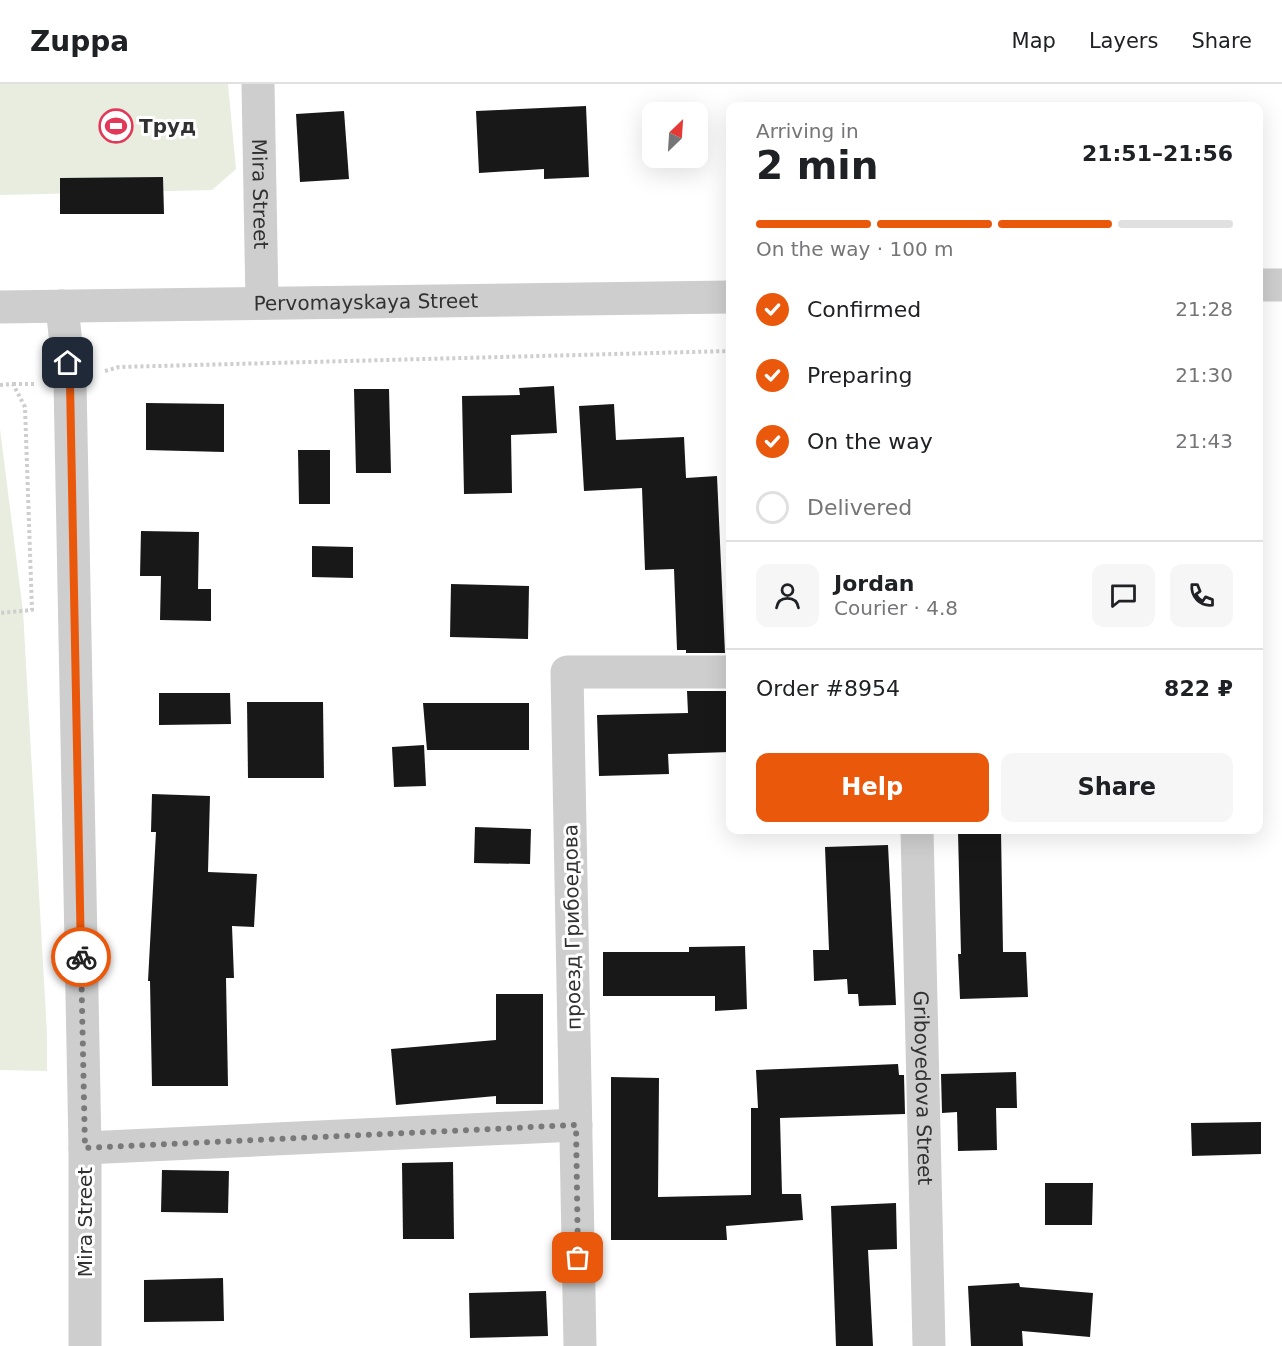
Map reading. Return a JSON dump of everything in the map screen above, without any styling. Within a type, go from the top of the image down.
[{"type":"street","name":"Mira Street","points":[[258,84],[262,303]]},
{"type":"street","points":[[1263,285],[1282,285]]},
{"type":"street","name":"Pervomayskaya Street","points":[[0,307],[726,297]]},
{"type":"street","name":"Mira Street","points":[[62,306],[70,382],[85,1148],[85,1346]]},
{"type":"street","name":"проезд Грибоедова","points":[[580,1346],[567,672],[726,672]]},
{"type":"street","name":"Griboyedova Street","points":[[917,834],[929,1346]]},
{"type":"street","points":[[85,1148],[576,1125]]},
{"type":"path","points":[[0,385],[70,382],[119,367],[726,351]]},
{"type":"path","points":[[0,613],[32,610],[25,407],[13,384]]},
{"type":"shaded area","name":"Труд","points":[[0,84],[228,84],[236,169],[212,190],[0,195]]},
{"type":"shaded area","points":[[0,429],[23,611],[47,1034],[47,1071],[0,1070]]},
{"type":"building","points":[[586,106],[589,177],[544,179],[544,169],[479,173],[476,111]]},
{"type":"building","points":[[344,111],[349,179],[300,182],[296,114]]},
{"type":"building","points":[[163,177],[164,214],[60,214],[60,178]]},
{"type":"building","points":[[554,386],[557,433],[511,435],[512,493],[464,494],[462,396],[520,395],[519,388]]},
{"type":"building","points":[[354,389],[389,389],[391,473],[356,473]]},
{"type":"building","points":[[146,403],[224,404],[224,452],[146,450]]},
{"type":"building","points":[[614,404],[616,440],[684,437],[686,478],[717,476],[725,653],[686,653],[686,650],[677,650],[674,569],[645,570],[642,488],[584,491],[579,406]]},
{"type":"building","points":[[298,450],[330,450],[330,504],[299,504]]},
{"type":"building","points":[[141,531],[199,532],[198,589],[211,589],[211,621],[160,620],[161,576],[140,576]]},
{"type":"building","points":[[312,546],[353,547],[353,578],[312,577]]},
{"type":"building","points":[[451,584],[529,586],[528,639],[450,637]]},
{"type":"building","points":[[687,691],[726,691],[726,752],[668,754],[669,774],[599,776],[597,715],[688,713]]},
{"type":"building","points":[[159,693],[230,693],[231,724],[159,725]]},
{"type":"building","points":[[247,702],[323,702],[324,778],[248,778]]},
{"type":"building","points":[[423,703],[529,703],[529,750],[427,750]]},
{"type":"building","points":[[424,745],[426,786],[394,787],[392,747]]},
{"type":"building","points":[[152,794],[210,796],[208,872],[257,874],[254,927],[232,926],[234,978],[226,978],[228,1086],[152,1086],[150,981],[148,981],[156,832],[151,832]]},
{"type":"building","points":[[475,827],[531,829],[530,864],[474,863]]},
{"type":"building","points":[[958,834],[1001,834],[1003,952],[1026,952],[1028,997],[960,999],[958,954],[961,954]]},
{"type":"building","points":[[888,845],[896,1005],[859,1006],[858,994],[848,994],[847,979],[814,981],[813,950],[829,950],[825,847]]},
{"type":"building","points":[[745,946],[747,1009],[715,1011],[715,996],[603,996],[603,952],[689,952],[689,947]]},
{"type":"building","points":[[496,994],[543,994],[543,1104],[496,1104],[496,1096],[396,1105],[391,1049],[496,1040]]},
{"type":"building","points":[[898,1064],[899,1075],[904,1075],[905,1114],[780,1118],[782,1194],[801,1194],[803,1220],[726,1226],[727,1240],[611,1240],[611,1077],[659,1078],[658,1197],[751,1195],[751,1108],[758,1108],[756,1070]]},
{"type":"building","points":[[1016,1072],[1017,1108],[996,1108],[997,1150],[958,1151],[957,1112],[942,1113],[941,1074]]},
{"type":"building","points":[[1261,1122],[1261,1154],[1192,1156],[1191,1123]]},
{"type":"building","points":[[453,1162],[454,1239],[403,1239],[402,1163]]},
{"type":"building","points":[[162,1170],[229,1171],[228,1213],[161,1212]]},
{"type":"building","points":[[1045,1183],[1093,1183],[1092,1225],[1045,1225]]},
{"type":"building","points":[[896,1203],[897,1249],[868,1250],[873,1346],[836,1346],[831,1206]]},
{"type":"building","points":[[223,1278],[224,1321],[144,1322],[144,1280]]},
{"type":"building","points":[[1019,1283],[1020,1287],[1093,1293],[1090,1337],[1022,1331],[1023,1346],[971,1346],[968,1286]]},
{"type":"building","points":[[546,1291],[548,1336],[470,1338],[469,1293]]},
{"type":"way so far","points":[[81,957],[85,1148],[576,1125],[578,1258]]},
{"type":"place","name":"Труд","points":[[116,126]]},
{"type":"route","points":[[68,363],[81,957]]}]
